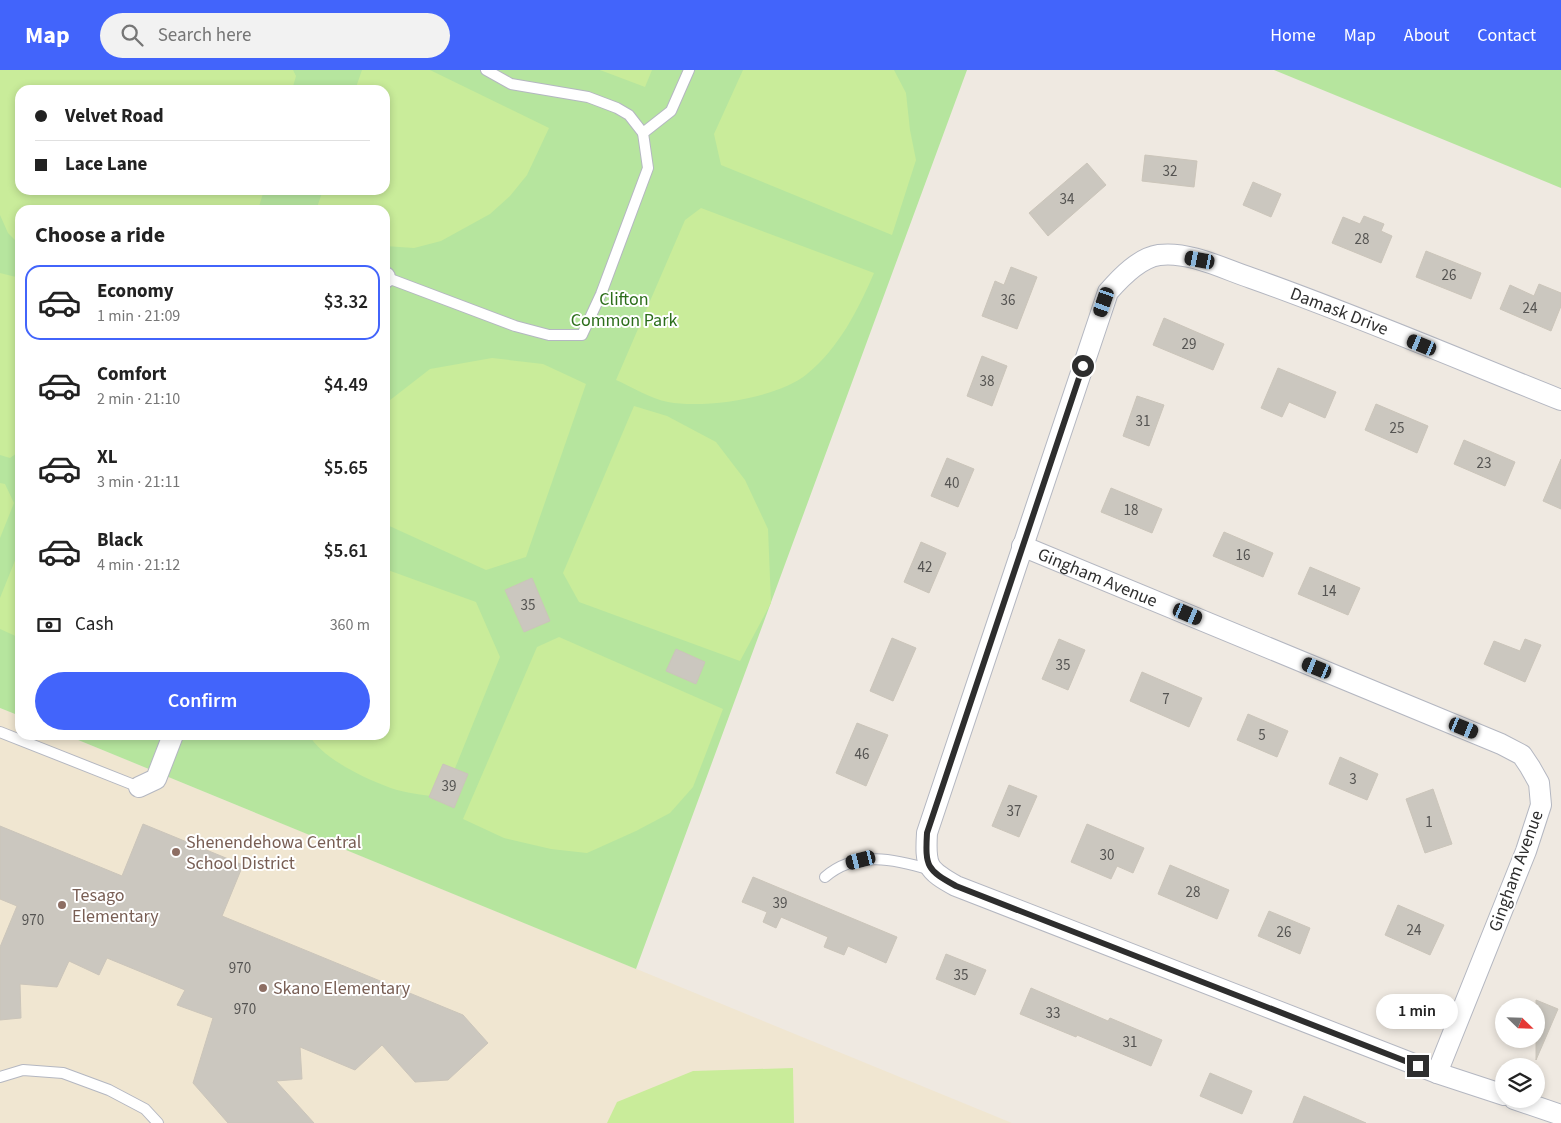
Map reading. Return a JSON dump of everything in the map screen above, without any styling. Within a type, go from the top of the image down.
[{"type":"street","name":"Damask Drive","points":[[929,861],[927,833],[1022,546],[1108,292],[1123,275],[1140,263],[1159,255],[1200,260],[1282,289],[1561,400]]},
{"type":"street","name":"Gingham Avenue","points":[[1022,546],[1492,740],[1522,755],[1539,783],[1541,805],[1526,851],[1437,1073]]},
{"type":"street","points":[[139,787],[156,779],[171,740]]},
{"type":"street","points":[[929,861],[934,874],[956,886],[1437,1073],[1495,1093]]},
{"type":"street","points":[[1540,1108],[1561,1115]]},
{"type":"lane","points":[[390,279],[514,326],[549,334],[582,335],[601,294],[648,168],[643,133],[629,115],[617,108],[588,97],[511,84],[486,70]]},
{"type":"lane","points":[[643,133],[671,110],[689,70]]},
{"type":"lane","points":[[0,732],[15,738]]},
{"type":"lane","points":[[20,740],[139,787]]},
{"type":"lane","points":[[825,877],[838,866],[861,860],[929,861]]},
{"type":"lane","points":[[0,1077],[23,1070],[63,1073],[110,1090],[145,1109],[158,1123]]},
{"type":"shaded area","name":"Shenendehowa Central School District","points":[[0,708],[15,714],[15,740],[78,740],[1012,1123],[0,1123]]},
{"type":"green space","name":"Clifton Common Park","points":[[0,70],[967,70],[636,969],[78,740],[390,740],[390,205],[15,205],[15,714],[0,708]]},
{"type":"green space","points":[[0,70],[293,70],[296,76],[293,85],[15,85],[15,195],[262,195],[260,205],[15,205],[15,240],[8,233],[0,215]]},
{"type":"green space","points":[[362,70],[430,70],[549,128],[527,175],[510,196],[490,214],[441,241],[414,248],[390,246],[390,205],[318,205],[321,195],[390,195],[390,85],[357,85]]},
{"type":"green space","points":[[600,70],[652,70],[645,87]]},
{"type":"green space","points":[[743,70],[894,70],[906,93],[910,130],[916,160],[892,235],[721,165],[714,134]]},
{"type":"green space","points":[[1274,70],[1561,70],[1561,188]]},
{"type":"green space","points":[[701,208],[874,273],[861,301],[838,340],[818,364],[794,382],[760,395],[740,400],[721,403],[683,404],[655,398],[616,380],[685,220]]},
{"type":"green space","points":[[0,273],[15,277],[15,454],[10,458],[0,455]]},
{"type":"green space","points":[[492,358],[543,364],[586,384],[526,557],[486,570],[390,526],[390,400],[430,369]]},
{"type":"green space","points":[[634,406],[667,416],[716,442],[745,480],[768,529],[771,603],[740,661],[579,602],[563,573]]},
{"type":"green space","points":[[0,483],[5,484],[14,503],[0,538]]},
{"type":"green space","points":[[15,560],[15,636],[0,629],[0,598]]},
{"type":"green space","points":[[390,571],[476,602],[500,657],[443,798],[408,793],[374,781],[348,769],[312,740],[390,740]]},
{"type":"green space","points":[[559,637],[723,709],[693,787],[670,813],[587,853],[551,849],[504,838],[463,819],[537,647]]},
{"type":"green space","points":[[793,1068],[794,1123],[607,1123],[617,1102],[693,1071]]},
{"type":"building","points":[[1145,155],[1197,161],[1194,187],[1142,181]]},
{"type":"building","points":[[1087,163],[1106,185],[1048,236],[1029,213]]},
{"type":"building","points":[[1253,182],[1281,194],[1271,217],[1243,205]]},
{"type":"building","points":[[1364,216],[1384,224],[1381,231],[1392,236],[1381,263],[1332,243],[1343,217],[1360,224]]},
{"type":"building","points":[[1426,251],[1481,273],[1471,299],[1416,277]]},
{"type":"building","points":[[1011,267],[1037,277],[1017,329],[982,316],[995,281],[1004,285]]},
{"type":"building","points":[[1539,284],[1561,293],[1561,306],[1551,331],[1500,309],[1510,285],[1534,296]]},
{"type":"building","points":[[1164,318],[1224,344],[1213,370],[1153,345]]},
{"type":"building","points":[[982,356],[1007,366],[992,406],[967,396]]},
{"type":"building","points":[[1278,368],[1336,392],[1325,418],[1289,402],[1282,417],[1261,408]]},
{"type":"building","points":[[1137,396],[1164,405],[1149,446],[1123,436]]},
{"type":"building","points":[[1376,404],[1428,426],[1417,453],[1365,430]]},
{"type":"building","points":[[1464,440],[1515,462],[1505,486],[1454,464]]},
{"type":"building","points":[[947,458],[974,469],[958,507],[931,496]]},
{"type":"building","points":[[1561,459],[1561,509],[1543,501]]},
{"type":"building","points":[[1111,488],[1162,509],[1152,533],[1101,512]]},
{"type":"building","points":[[1224,532],[1273,553],[1263,577],[1213,556]]},
{"type":"building","points":[[921,542],[946,553],[929,593],[904,582]]},
{"type":"building","points":[[1310,567],[1360,588],[1348,615],[1298,594]]},
{"type":"building","points":[[532,578],[550,621],[524,632],[505,590]]},
{"type":"building","points":[[892,638],[916,648],[893,701],[870,691]]},
{"type":"building","points":[[1059,639],[1085,650],[1068,690],[1042,679]]},
{"type":"building","points":[[1525,639],[1541,645],[1525,682],[1484,664],[1494,641],[1520,651]]},
{"type":"building","points":[[676,649],[705,662],[696,684],[666,671]]},
{"type":"building","points":[[1142,672],[1202,698],[1189,727],[1130,701]]},
{"type":"building","points":[[1248,714],[1288,731],[1277,757],[1237,740]]},
{"type":"building","points":[[857,723],[888,735],[866,786],[836,773]]},
{"type":"building","points":[[1340,757],[1378,774],[1367,800],[1329,784]]},
{"type":"building","points":[[443,764],[468,774],[454,808],[429,797]]},
{"type":"building","points":[[1009,785],[1037,796],[1019,837],[992,826]]},
{"type":"building","points":[[1433,789],[1452,844],[1425,853],[1406,799]]},
{"type":"building","points":[[143,824],[243,865],[222,916],[463,1015],[488,1043],[448,1080],[415,1082],[382,1045],[355,1070],[300,1047],[302,1079],[276,1081],[314,1123],[228,1123],[193,1083],[213,1018],[177,1005],[185,990],[107,958],[99,975],[69,961],[57,987],[20,984],[21,1018],[0,1020],[0,947],[17,906],[0,899],[0,826],[122,876]]},
{"type":"building","points":[[1087,824],[1144,848],[1133,873],[1117,866],[1111,879],[1071,862]]},
{"type":"building","points":[[1170,865],[1229,890],[1217,919],[1158,894]]},
{"type":"building","points":[[753,877],[897,937],[886,963],[848,946],[844,955],[824,947],[828,937],[781,917],[776,928],[763,922],[767,912],[742,902]]},
{"type":"building","points":[[1398,905],[1444,925],[1430,955],[1385,935]]},
{"type":"building","points":[[1269,911],[1310,928],[1300,954],[1258,936]]},
{"type":"building","points":[[946,954],[986,970],[975,995],[936,979]]},
{"type":"building","points":[[1031,988],[1108,1021],[1110,1018],[1162,1040],[1151,1066],[1077,1035],[1076,1037],[1020,1014]]},
{"type":"building","points":[[1545,1004],[1558,1009],[1545,1039]]},
{"type":"building","points":[[1536,1048],[1541,1048],[1537,1058]]},
{"type":"building","points":[[1210,1073],[1252,1091],[1242,1114],[1200,1096]]},
{"type":"building","points":[[1304,1096],[1366,1123],[1293,1123]]},
{"type":"place","name":"Shenendehowa Central School District","points":[[176,852]]},
{"type":"place","name":"Tesago Elementary","points":[[62,905]]},
{"type":"place","name":"Skano Elementary","points":[[263,988]]},
{"type":"route","points":[[1083,366],[927,833],[926,852],[929,864],[934,874],[956,886],[1418,1066]]}]
